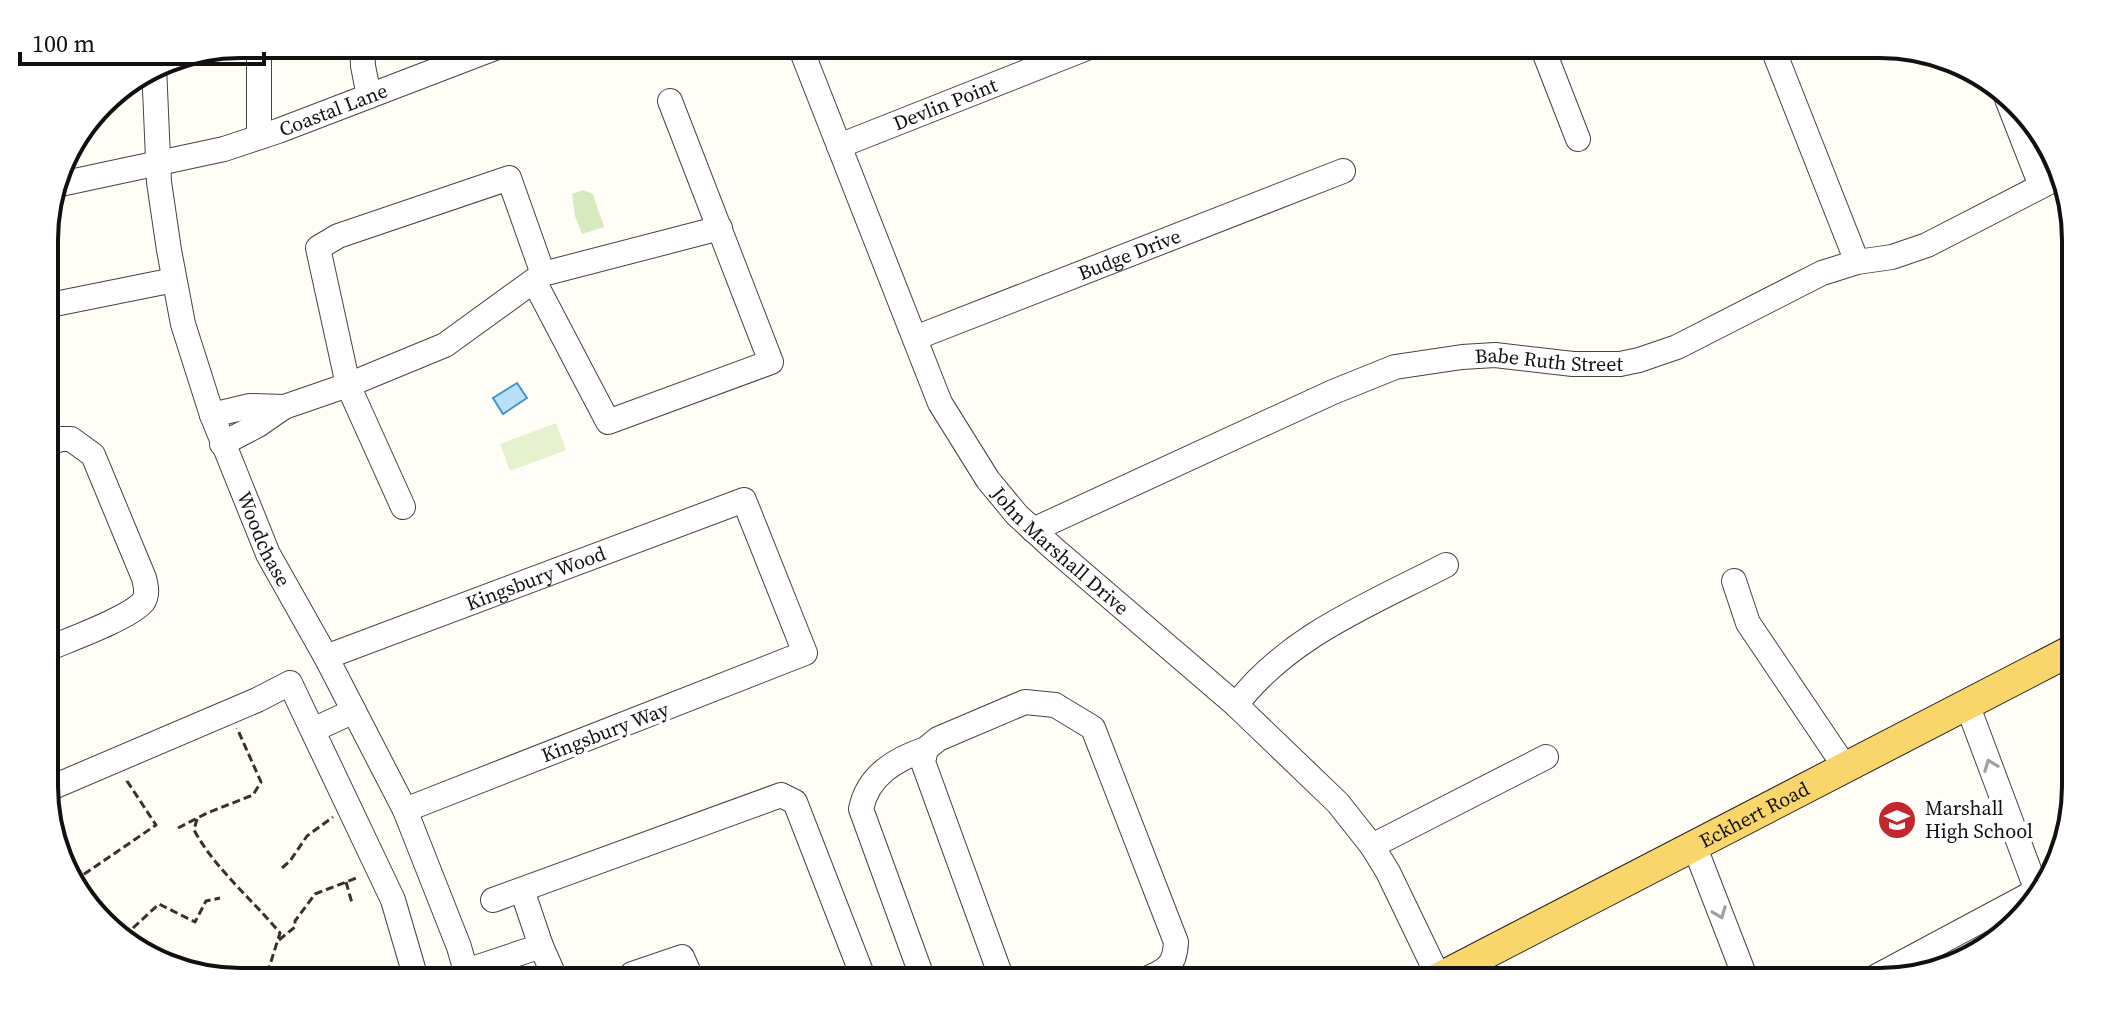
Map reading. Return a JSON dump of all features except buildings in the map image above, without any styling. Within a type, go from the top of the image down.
[{"type":"main road","name":"Eckhert Road","points":[[1458,968],[2062,655]]},
{"type":"street","points":[[259,58],[259,137]]},
{"type":"street","points":[[363,58],[369,96]]},
{"type":"street","name":"Coastal Lane","points":[[67,183],[224,149],[468,58]]},
{"type":"street","name":"John Marshall Drive","points":[[804,58],[940,403],[988,480],[1033,530],[1236,705],[1321,784],[1372,846],[1414,923],[1431,968]]},
{"type":"street","name":"Devlin Point","points":[[839,146],[1062,58]]},
{"type":"street","points":[[1546,58],[1578,139]]},
{"type":"street","points":[[1777,58],[1857,262]]},
{"type":"street","name":"Woodchase","points":[[154,79],[157,164],[174,280],[183,324],[222,444],[268,554],[326,657],[405,810],[464,968]]},
{"type":"street","points":[[403,507],[348,385],[318,248],[338,236],[509,178],[538,278],[608,422],[771,362],[670,101]]},
{"type":"street","points":[[2020,124],[2050,182]]},
{"type":"street","name":"Budge Drive","points":[[915,338],[1343,171]]},
{"type":"street","name":"Babe Ruth Street","points":[[1033,530],[1333,392],[1395,367],[1495,355],[1573,364],[1620,364],[1639,360],[1677,347],[1822,273],[1857,262],[1892,257],[1927,245],[2050,182]]},
{"type":"street","points":[[222,444],[284,407],[348,385],[445,345],[538,278],[720,228]]},
{"type":"street","points":[[58,303],[174,280]]},
{"type":"street","points":[[212,415],[250,406],[284,407]]},
{"type":"street","points":[[58,440],[74,440],[93,455],[144,578],[147,593],[143,602],[129,613],[58,644]]},
{"type":"street","name":"Kingsbury Wood","points":[[326,657],[744,500]]},
{"type":"street","name":"Kingsbury Way","points":[[405,810],[805,653],[744,500]]},
{"type":"street","points":[[1236,705],[1264,671],[1291,648],[1446,565]]},
{"type":"street","points":[[1734,581],[1748,623],[1845,767]]},
{"type":"street","points":[[58,785],[290,683],[395,907],[413,968]]},
{"type":"street","points":[[919,968],[861,809],[868,788],[901,757],[926,749],[938,739],[1025,702],[1055,705],[1093,728],[1176,942],[1176,957],[1168,968]]},
{"type":"street","points":[[1967,704],[2033,884]]},
{"type":"street","points":[[313,730],[354,711]]},
{"type":"street","points":[[926,749],[923,762],[998,968]]},
{"type":"street","points":[[1372,846],[1546,757]]},
{"type":"street","points":[[493,900],[781,795],[795,802],[860,968]]},
{"type":"street","points":[[1694,845],[1742,968]]},
{"type":"street","points":[[522,890],[551,968]]},
{"type":"street","points":[[395,907],[438,893]]},
{"type":"street","points":[[1892,968],[2023,898]]},
{"type":"street","points":[[487,968],[541,946]]},
{"type":"street","points":[[654,968],[682,957],[687,968]]},
{"type":"path","points":[[178,828],[253,795],[259,789],[261,782],[235,721]]},
{"type":"path","points":[[81,876],[156,825],[127,781],[128,776]]},
{"type":"path","points":[[282,868],[307,836],[337,814]]},
{"type":"path","points":[[197,819],[194,830],[212,861],[229,875],[242,895],[259,908],[280,933],[269,968]]},
{"type":"path","points":[[279,940],[295,927],[295,921],[315,894],[366,873]]},
{"type":"path","points":[[346,882],[352,903]]},
{"type":"path","points":[[132,932],[159,904],[195,922],[206,901],[220,898]]},
{"type":"green space","points":[[583,190],[593,194],[604,227],[582,234],[575,216],[572,194]]},
{"type":"green space","points":[[556,423],[566,450],[510,471],[500,444]]},
{"type":"water","points":[[517,383],[527,398],[503,414],[493,398]]},
{"type":"place","name":"Marshall High School","points":[[1897,820]]}]
